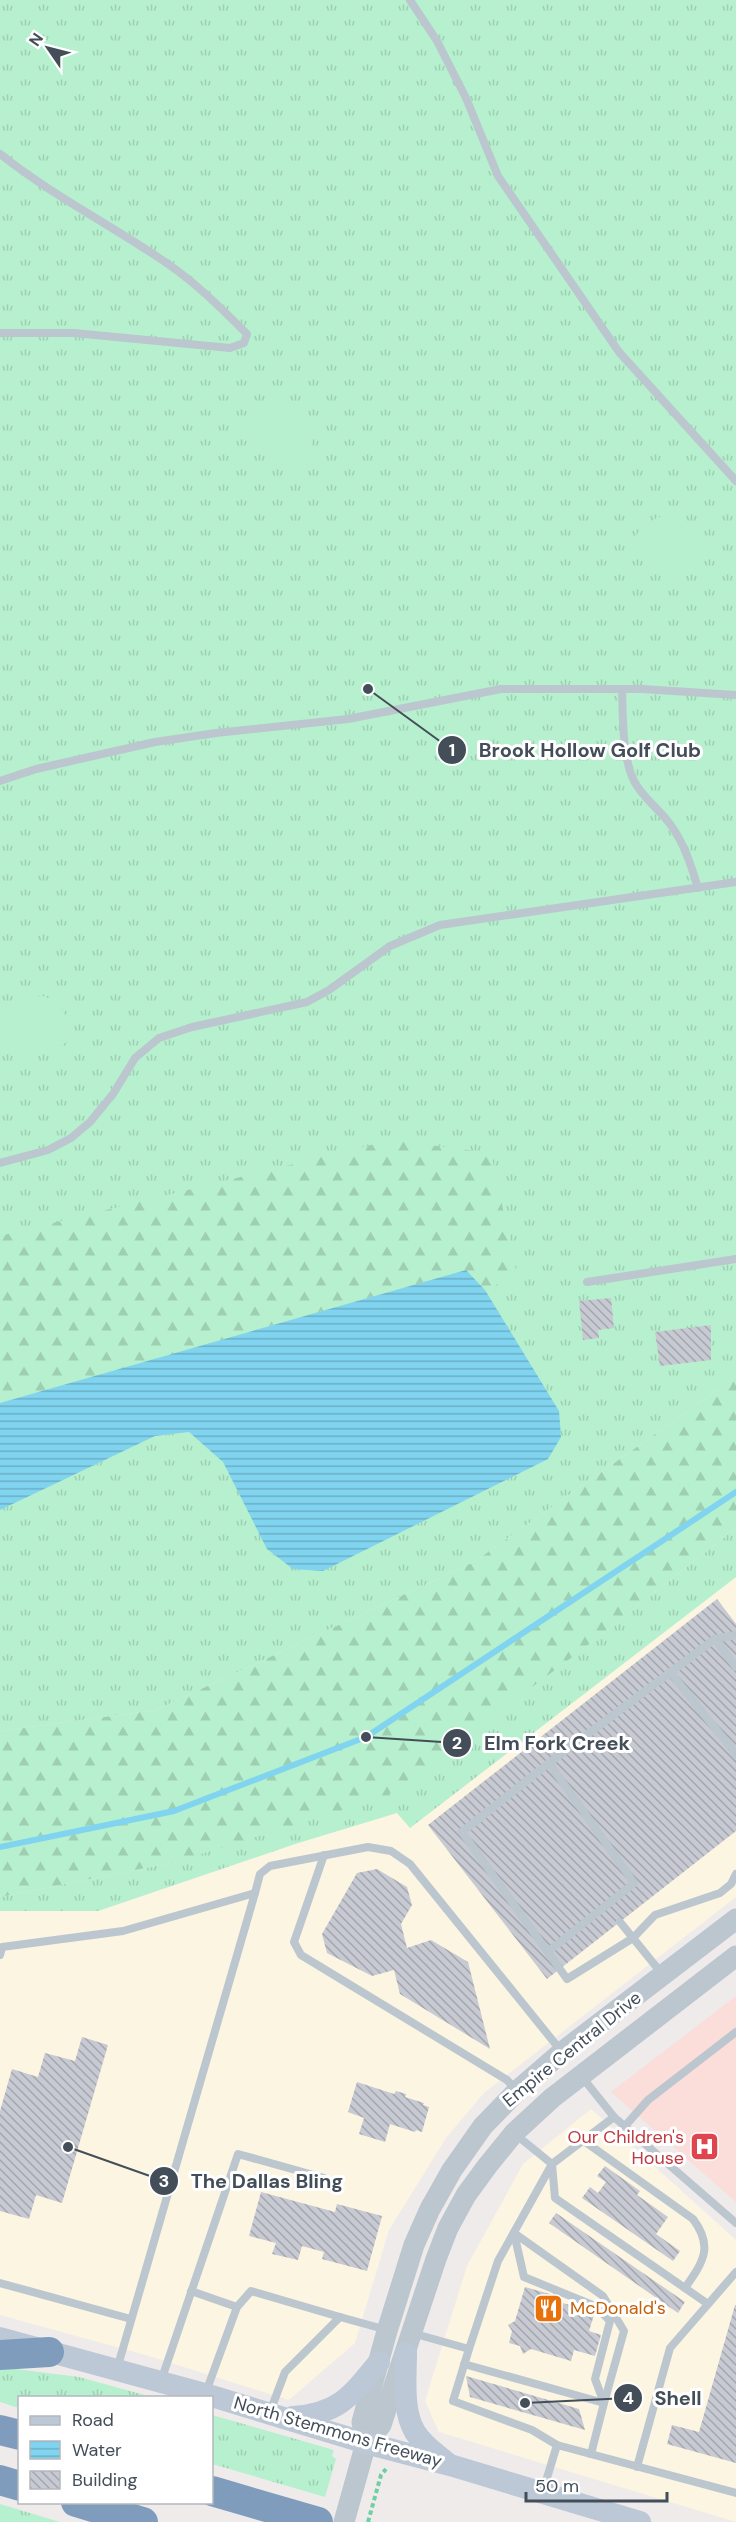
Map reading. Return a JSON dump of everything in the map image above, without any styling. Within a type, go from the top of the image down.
[{"type":"highway","points":[[0,2355],[49,2352]]},
{"type":"highway","points":[[0,2430],[18,2434]]},
{"type":"highway","points":[[0,2480],[18,2485]]},
{"type":"highway","points":[[213,2491],[318,2522]]},
{"type":"highway","points":[[83,2504],[143,2522]]},
{"type":"main road","name":"North Stemmons Freeway","points":[[0,2338],[212,2396]]},
{"type":"main road","points":[[409,2343],[407,2398],[411,2425],[428,2448],[450,2465]]},
{"type":"main road","points":[[278,2415],[309,2416],[337,2406],[351,2396],[379,2362]]},
{"type":"main road","name":"North Stemmons Freeway","points":[[213,2396],[640,2522]]},
{"type":"street","name":"Empire Central Drive","points":[[366,2443],[362,2422],[414,2245],[430,2209],[452,2170],[477,2135],[517,2091],[562,2052],[736,1919]]},
{"type":"street","name":"Empire Central Drive","points":[[344,2522],[366,2443],[381,2426],[436,2259],[448,2228],[466,2195],[514,2133],[552,2097],[736,1956]]},
{"type":"street","points":[[562,2052],[580,2076]]},
{"type":"lane","points":[[410,0],[437,41],[466,98],[498,176],[619,352],[736,482]]},
{"type":"lane","points":[[0,154],[32,180],[169,265],[215,302],[247,334],[244,343],[230,348],[74,333],[0,333]]},
{"type":"lane","points":[[0,780],[36,769],[155,742],[348,719],[501,688],[622,689],[736,695]]},
{"type":"lane","points":[[622,689],[628,765],[634,782],[679,838],[698,888]]},
{"type":"lane","points":[[0,1163],[48,1150],[71,1138],[90,1122],[113,1094],[135,1058],[159,1038],[192,1027],[307,1002],[329,990],[390,946],[440,925],[736,882]]},
{"type":"lane","points":[[587,1282],[736,1259]]},
{"type":"lane","points":[[736,1635],[715,1639],[549,1763],[462,1832],[567,1979],[633,1938],[656,1915],[720,1893],[731,1884],[736,1874]]},
{"type":"lane","points":[[715,1639],[736,1667]]},
{"type":"lane","points":[[670,1672],[736,1754]]},
{"type":"lane","points":[[549,1763],[634,1883],[549,1951]]},
{"type":"lane","points":[[117,2370],[260,1874],[270,1866],[368,1847],[391,1851],[410,1864],[562,2052]]},
{"type":"lane","points":[[324,1855],[294,1942],[301,1955],[507,2080],[517,2091]]},
{"type":"lane","points":[[0,1955],[2,1947],[123,1931],[255,1893]]},
{"type":"lane","points":[[620,1922],[663,1975]]},
{"type":"lane","points":[[625,2126],[648,2100],[736,2032]]},
{"type":"lane","points":[[580,2076],[614,2117],[736,2223]]},
{"type":"lane","points":[[614,2117],[552,2164],[498,2261],[453,2401],[532,2430],[557,2445],[736,2493]]},
{"type":"lane","points":[[514,2133],[552,2164],[555,2198],[708,2304]]},
{"type":"lane","points":[[584,2141],[693,2218],[700,2228],[705,2238],[705,2248],[701,2264],[685,2288]]},
{"type":"lane","points":[[161,2382],[238,2154],[324,2178]]},
{"type":"lane","points":[[514,2233],[603,2296],[624,2331],[591,2454]]},
{"type":"lane","points":[[514,2233],[524,2277],[595,2306],[610,2321],[596,2379],[604,2403]]},
{"type":"lane","points":[[637,2467],[670,2348],[736,2272]]},
{"type":"lane","points":[[0,2283],[131,2319]]},
{"type":"lane","points":[[191,2291],[237,2307]]},
{"type":"lane","points":[[205,2394],[237,2307],[251,2291],[387,2331]]},
{"type":"lane","points":[[278,2415],[276,2391],[285,2372],[340,2317]]},
{"type":"lane","points":[[409,2343],[469,2349]]},
{"type":"lane","points":[[464,2364],[604,2403]]},
{"type":"lane","points":[[543,2492],[557,2445]]},
{"type":"path","points":[[368,2522],[381,2475],[386,2469]]},
{"type":"shaded area","points":[[736,1577],[736,1897],[484,2093],[446,2138],[389,2230],[355,2343],[289,2400],[149,2356],[0,2315],[0,1911],[98,1911],[397,1812],[410,1828]]},
{"type":"shaded area","name":"Our Children's House","points":[[736,1996],[736,2202],[611,2092]]},
{"type":"shaded area","points":[[591,2109],[736,2240],[736,2522],[439,2432],[425,2401],[467,2266],[523,2164]]},
{"type":"green space","points":[[0,0],[736,0],[736,1377],[474,1562],[156,1710],[0,1731]]},
{"type":"green space","points":[[291,403],[301,408],[311,430],[311,451],[303,466],[283,464],[267,443],[250,430],[250,419],[255,410]]},
{"type":"green space","points":[[662,516],[674,519],[703,541],[704,557],[697,569],[690,574],[679,576],[653,567],[636,548],[636,537],[644,526]]},
{"type":"green space","points":[[43,996],[56,1002],[69,1020],[71,1035],[68,1041],[61,1046],[31,1052],[10,1044],[0,1036],[4,1020],[13,1008],[27,1000]]},
{"type":"green space","points":[[391,1140],[491,1153],[517,1275],[485,1290],[466,1270],[0,1403],[0,1236]]},
{"type":"green space","points":[[736,1377],[736,1528],[583,1649],[385,1797],[175,1862],[0,1897],[0,1731],[156,1710],[474,1562]]},
{"type":"green space","points":[[736,1528],[736,1577],[410,1828],[397,1813],[295,1844],[98,1911],[0,1911],[0,1897],[175,1862],[583,1649]]},
{"type":"green space","points":[[0,2367],[79,2377],[148,2396],[18,2396],[18,2408],[0,2402]]},
{"type":"green space","points":[[213,2415],[334,2450],[332,2456],[336,2459],[325,2497],[213,2464]]},
{"type":"green space","points":[[0,2504],[60,2522],[0,2522]]},
{"type":"water","points":[[466,1270],[485,1290],[559,1411],[561,1437],[548,1459],[323,1571],[293,1569],[267,1549],[223,1462],[189,1432],[155,1436],[0,1510],[0,1403]]},
{"type":"building","points":[[611,1298],[614,1328],[598,1330],[599,1338],[583,1340],[579,1301]]},
{"type":"building","points":[[711,1325],[711,1360],[660,1366],[655,1332]]},
{"type":"building","points":[[717,1599],[736,1624],[736,1831],[547,1979],[428,1825]]},
{"type":"building","points":[[377,1869],[407,1887],[412,1905],[401,1924],[407,1948],[431,1940],[468,1962],[490,2049],[400,1994],[394,1970],[372,1976],[327,1953],[322,1934],[357,1873]]},
{"type":"building","points":[[82,2037],[108,2045],[62,2203],[36,2195],[29,2219],[0,2211],[0,2111],[12,2069],[38,2077],[45,2053],[75,2061]]},
{"type":"building","points":[[357,2082],[394,2094],[396,2091],[406,2094],[405,2097],[424,2103],[423,2105],[429,2107],[422,2132],[390,2124],[385,2142],[359,2134],[364,2118],[348,2112]]},
{"type":"building","points":[[605,2166],[640,2191],[637,2195],[668,2217],[656,2234],[680,2251],[673,2261],[582,2198],[590,2187],[598,2193],[606,2182],[597,2176]]},
{"type":"building","points":[[261,2192],[335,2212],[337,2204],[382,2216],[367,2271],[322,2259],[324,2252],[302,2246],[298,2260],[272,2254],[276,2243],[249,2236]]},
{"type":"building","points":[[556,2213],[685,2302],[678,2313],[549,2223]]},
{"type":"building","points":[[525,2287],[553,2295],[553,2292],[561,2295],[559,2302],[595,2312],[589,2331],[601,2335],[595,2356],[574,2350],[571,2361],[531,2349],[523,2354],[520,2346],[509,2343],[512,2331],[508,2325],[515,2321]]},
{"type":"building","points":[[735,2305],[736,2463],[667,2444],[672,2425],[699,2432]]},
{"type":"building","points":[[466,2376],[579,2409],[585,2430],[470,2397]]},
{"type":"waterway","points":[[0,1847],[174,1811],[366,1737],[736,1492]]},
{"type":"place","name":"Brook Hollow Golf Club","points":[[368,689]]},
{"type":"place","name":"Elm Fork Creek","points":[[366,1737]]},
{"type":"place","name":"The Dallas Bling","points":[[68,2147]]},
{"type":"place","name":"Our Children's House","points":[[705,2147]]},
{"type":"place","name":"McDonald's","points":[[549,2308]]},
{"type":"place","name":"Shell","points":[[525,2403]]}]
